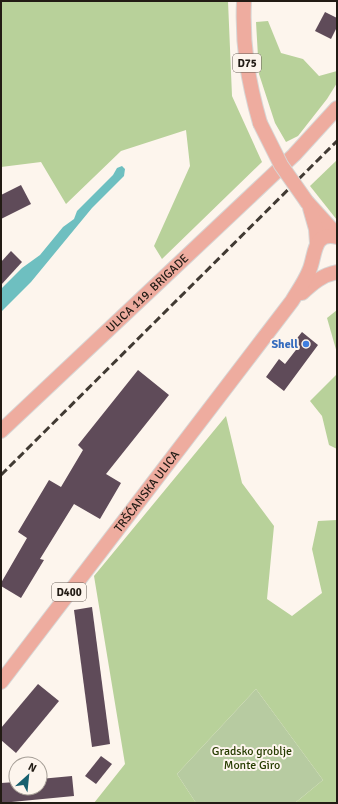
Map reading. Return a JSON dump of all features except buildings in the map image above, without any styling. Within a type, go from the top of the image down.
[{"type":"main road","name":"D75","points":[[244,1],[243,24],[249,83],[260,123],[281,165],[308,204],[337,236]]},
{"type":"main road","name":"ULICA 119. BRIGADE","points":[[1,431],[294,155],[337,108]]},
{"type":"main road","name":"D75","points":[[308,204],[316,229],[315,250]]},
{"type":"main road","points":[[334,272],[320,268],[315,250],[326,237],[337,236]]},
{"type":"main road","name":"D400","points":[[292,301],[308,274],[315,250]]},
{"type":"main road","name":"D400","points":[[292,301],[319,278],[334,272]]},
{"type":"main road","name":"TRŠĆANSKA ULICA","points":[[1,682],[292,301]]},
{"type":"green space","points":[[1,1],[228,1],[232,96],[262,162],[162,259],[154,246],[190,166],[186,130],[121,151],[66,204],[41,162],[1,167]]},
{"type":"green space","points":[[268,21],[281,53],[303,59],[319,76],[337,71],[337,83],[327,99],[298,136],[286,142],[275,123],[259,74],[256,22]]},
{"type":"green space","points":[[337,160],[337,220],[310,186]]},
{"type":"green space","points":[[337,310],[337,353],[327,318]]},
{"type":"green space","points":[[337,374],[337,449],[329,445],[322,416],[310,401]]},
{"type":"green space","points":[[226,416],[242,483],[274,526],[267,599],[292,616],[322,593],[312,549],[318,521],[337,520],[337,803],[295,803],[323,780],[256,689],[177,774],[196,803],[94,803],[125,764],[94,576]]},
{"type":"green space","name":"Gradsko groblje Monte Giro","points":[[256,689],[323,780],[295,803],[196,803],[177,774]]},
{"type":"water","points":[[122,166],[125,169],[124,176],[92,208],[31,282],[1,312],[1,289],[22,268],[40,255],[63,227],[74,219],[77,211],[113,175],[117,168]]},
{"type":"railway","points":[[1,475],[337,141]]},
{"type":"place","name":"Shell","points":[[306,344]]}]
